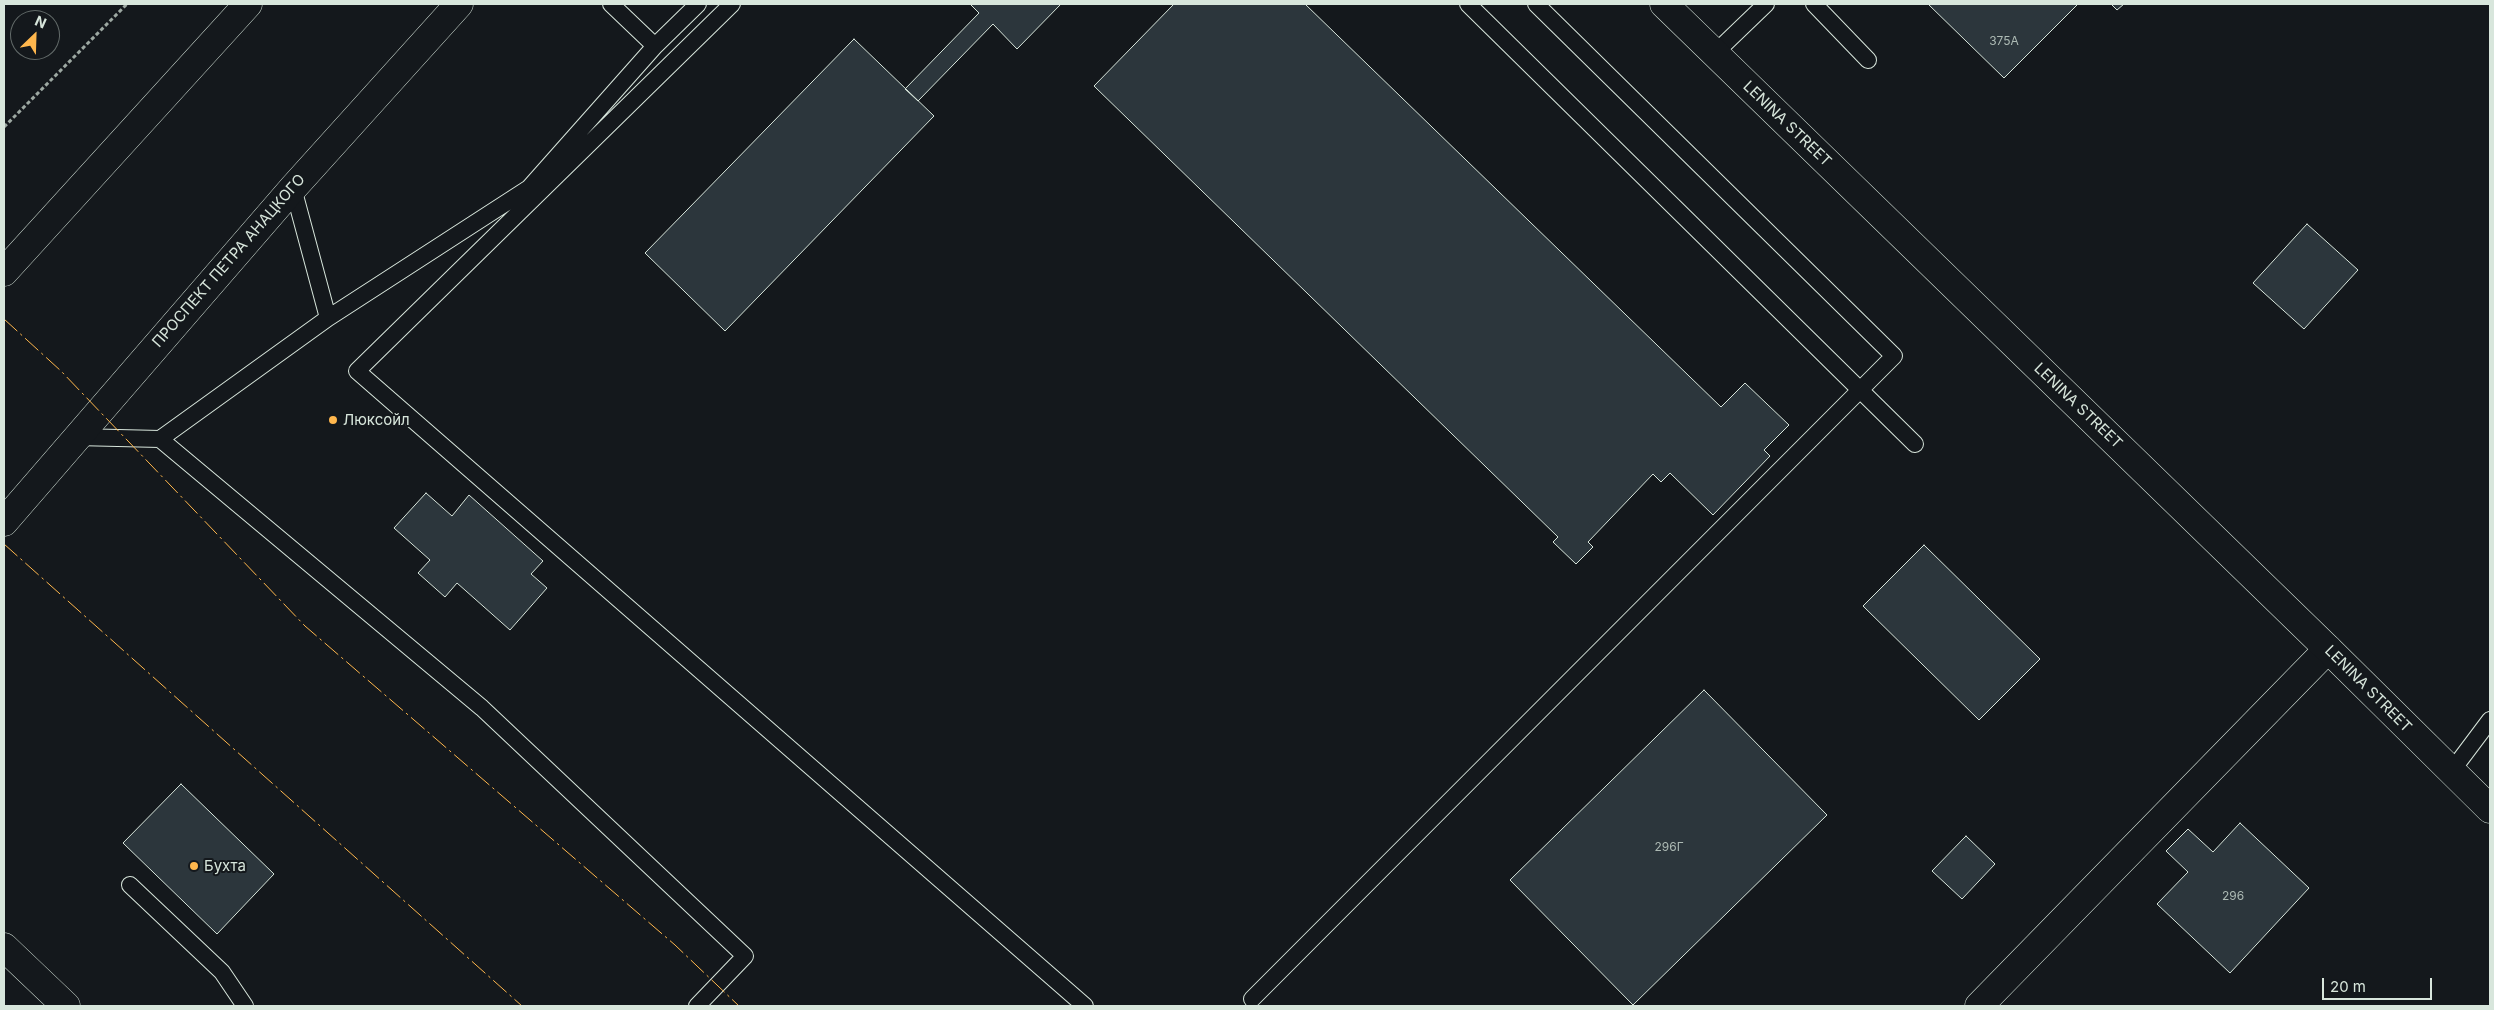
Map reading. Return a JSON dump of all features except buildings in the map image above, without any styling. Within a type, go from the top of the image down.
[{"type":"main road","points":[[4,272],[248,4]]},
{"type":"main road","name":"ПРОСПЕКТ ПЕТРА АНАЦКОГО","points":[[4,522],[293,188],[459,4]]},
{"type":"main road","name":"LENINA STREET","points":[[1664,4],[2328,649],[2490,809]]},
{"type":"main road","points":[[1980,1006],[2328,649]]},
{"type":"main road","points":[[4,947],[66,1006]]},
{"type":"lane","points":[[612,4],[654,46]]},
{"type":"lane","points":[[76,437],[160,439],[328,318],[529,188],[654,46],[698,4]]},
{"type":"lane","points":[[732,4],[357,371],[1085,1006]]},
{"type":"lane","points":[[1468,4],[1915,444]]},
{"type":"lane","points":[[1252,999],[1859,388],[1894,356],[1536,4]]},
{"type":"lane","points":[[1715,53],[1766,4]]},
{"type":"lane","points":[[1814,4],[1868,60]]},
{"type":"lane","points":[[293,188],[328,318]]},
{"type":"lane","points":[[160,439],[482,708],[745,956],[697,1006]]},
{"type":"lane","points":[[2451,772],[2490,720]]},
{"type":"lane","points":[[130,885],[222,972],[245,1006]]},
{"type":"path","points":[[4,127],[127,4]]},
{"type":"power","points":[[4,319],[61,371],[305,626],[675,945],[739,1006]]},
{"type":"power","points":[[4,544],[522,1006]]},
{"type":"place","name":"Люксойл","points":[[333,420]]},
{"type":"place","name":"Бухта","points":[[194,866]]}]
